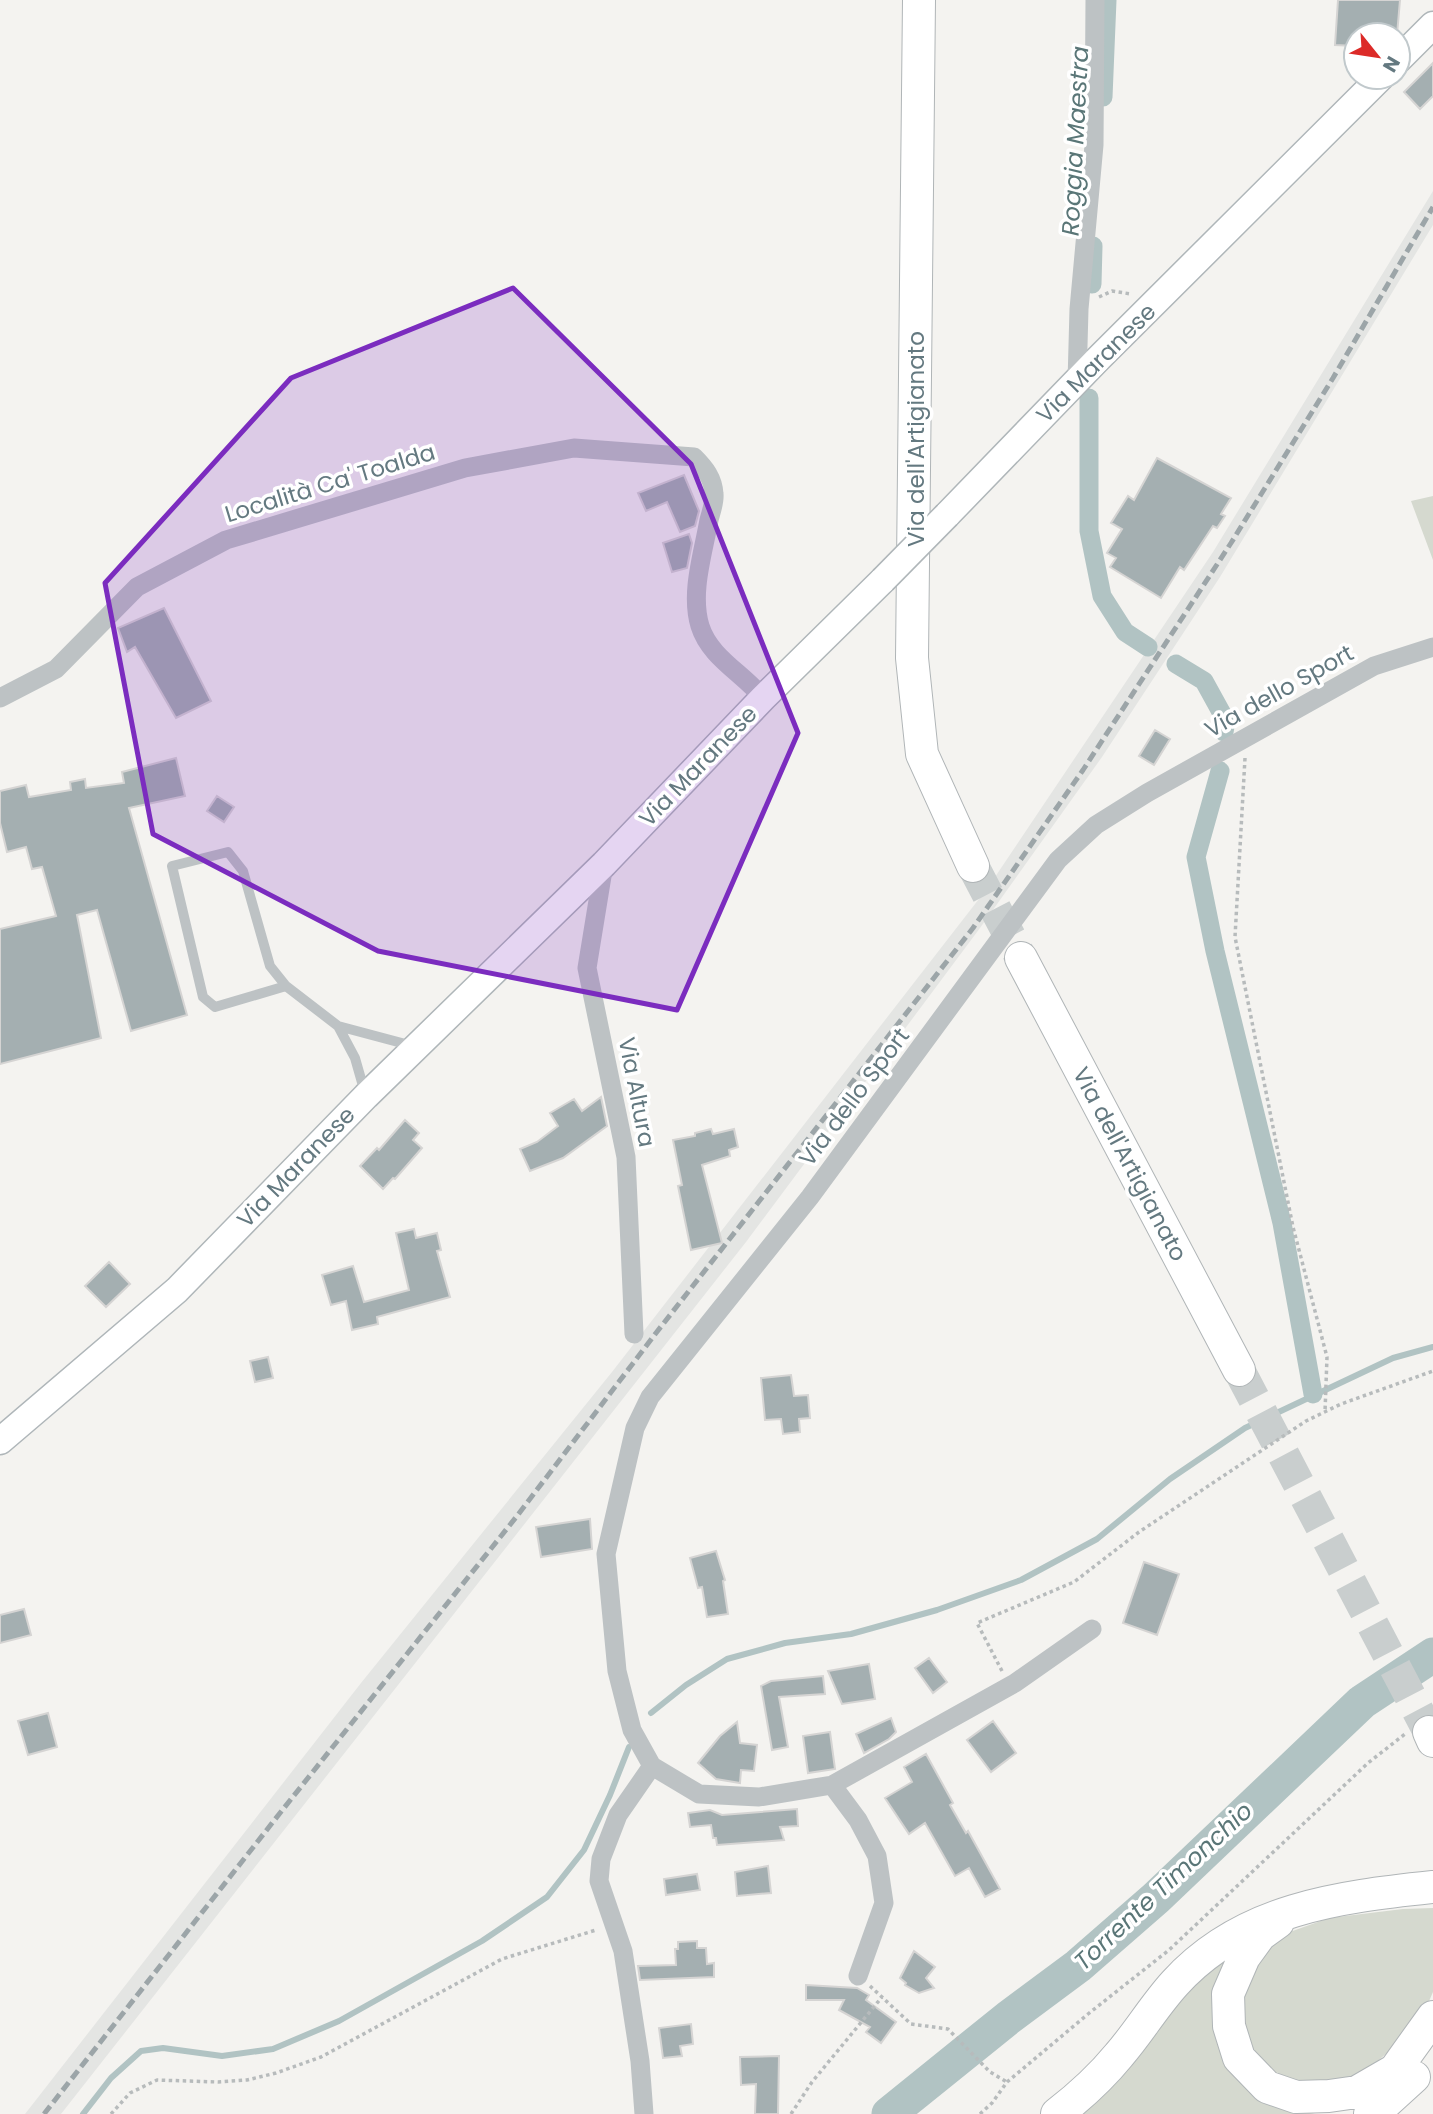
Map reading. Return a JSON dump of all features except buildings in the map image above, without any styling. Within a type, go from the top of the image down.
[{"type":"highway","name":"Via dell'Artigianato","points":[[919,0],[912,657],[922,754],[973,866]]},
{"type":"highway","name":"Via dell'Artigianato","points":[[1021,958],[1239,1370]]},
{"type":"highway","points":[[1057,2114],[1077,2099],[1118,2056],[1172,1985],[1198,1959],[1233,1934],[1290,1912],[1337,1900],[1429,1887]]},
{"type":"highway","points":[[1290,1912],[1260,1935],[1244,1957],[1228,1994],[1229,2026],[1239,2058],[1267,2087],[1296,2097],[1357,2092],[1395,2070]]},
{"type":"highway","points":[[1339,2114],[1357,2104],[1395,2070],[1433,2017]]},
{"type":"highway","points":[[1370,2114],[1415,2076],[1433,2053]]},
{"type":"highway","points":[[1389,2114],[1433,2077]]},
{"type":"main road","points":[[1412,46],[1433,25]]},
{"type":"main road","name":"Via Maranese","points":[[0,1441],[177,1290],[415,1047],[604,864],[763,698],[1367,91]]},
{"type":"street","points":[[1077,382],[1079,309],[1094,145],[1095,0]]},
{"type":"street","name":"Località Ca' Toalda","points":[[0,698],[56,668],[137,587],[226,540],[465,468],[574,449],[694,457],[705,468],[712,481],[715,497],[699,570],[696,606],[700,628],[712,650],[763,698]]},
{"type":"street","name":"Via dello Sport","points":[[647,1758],[632,1730],[617,1671],[606,1554],[635,1428],[650,1397],[810,1197],[1059,860],[1107,819],[1147,793],[1374,666],[1433,647]]},
{"type":"street","name":"Via Altura","points":[[604,864],[587,968],[626,1157],[635,1334]]},
{"type":"street","points":[[645,2114],[623,1951],[598,1881],[601,1859],[618,1815],[647,1758],[699,1794],[759,1797],[832,1786],[1010,1686],[1092,1629]]},
{"type":"street","points":[[832,1786],[858,1820],[877,1856],[884,1903],[858,1976]]},
{"type":"lane","points":[[286,986],[215,1007],[203,997],[172,866],[228,852],[243,871],[270,966],[286,986],[338,1026],[415,1047]]},
{"type":"lane","points":[[338,1026],[355,1058],[366,1096]]},
{"type":"path","points":[[1079,309],[1112,290],[1158,299]]},
{"type":"path","points":[[1246,739],[1234,937],[1293,1227],[1326,1357],[1325,1412]]},
{"type":"path","points":[[1010,1686],[977,1623],[1074,1582],[1139,1532],[1307,1421],[1381,1388],[1433,1371]]},
{"type":"path","points":[[979,2114],[992,2103],[1007,2082],[1169,1950],[1368,1763],[1424,1734]]},
{"type":"path","points":[[111,2114],[130,2093],[157,2080],[247,2080],[321,2057],[502,1959],[614,1924]]},
{"type":"path","points":[[858,1976],[912,2024],[948,2029],[990,2072],[1007,2082]]},
{"type":"path","points":[[791,2114],[812,2082],[882,1996]]},
{"type":"highlighted area","points":[[513,288],[691,464],[798,733],[677,1010],[378,951],[153,834],[105,583],[291,378]]},
{"type":"shaded area","points":[[1433,191],[1433,225],[1220,577],[1102,757],[980,928],[746,1242],[61,2114],[25,2114],[361,1683],[612,1372],[989,886],[1213,552]]},
{"type":"shaded area","points":[[1433,496],[1433,560],[1411,501]]},
{"type":"shaded area","points":[[1433,1908],[1433,1992],[1426,2008],[1400,2041],[1369,2069],[1335,2083],[1295,2081],[1268,2072],[1247,2047],[1241,1986],[1260,1952],[1287,1933],[1329,1918]]},
{"type":"shaded area","points":[[1232,1948],[1216,1999],[1283,2107],[1315,2114],[1073,2114],[1182,1988]]},
{"type":"waterway","name":"Roggia Maestra","points":[[1103,97],[1107,0]]},
{"type":"waterway","name":"Roggia Maestra","points":[[1092,284],[1093,246]]},
{"type":"waterway","name":"Roggia Maestra","points":[[1089,398],[1089,531],[1102,596],[1125,632],[1148,647]]},
{"type":"waterway","name":"Roggia Maestra","points":[[1176,664],[1204,681],[1226,721],[1224,732]]},
{"type":"waterway","points":[[1220,771],[1196,857],[1215,951],[1282,1223],[1313,1394]]},
{"type":"waterway","points":[[651,1713],[686,1685],[727,1659],[785,1643],[851,1634],[937,1610],[1021,1580],[1097,1539],[1170,1479],[1245,1428],[1393,1358],[1433,1347]]},
{"type":"waterway","name":"Torrente Timonchio","points":[[889,2114],[1008,2018],[1078,1966],[1156,1898],[1362,1702],[1433,1655]]},
{"type":"waterway","points":[[83,2114],[111,2078],[141,2051],[163,2048],[222,2056],[273,2049],[339,2021],[482,1941],[547,1897],[584,1850],[629,1747]]},
{"type":"tunnel","points":[[973,866],[1021,958]]},
{"type":"tunnel","points":[[1239,1370],[1429,1732]]},
{"type":"railway","points":[[44,2114],[517,1516],[656,1333],[973,928],[1083,770],[1231,543],[1333,378],[1433,207]]}]
